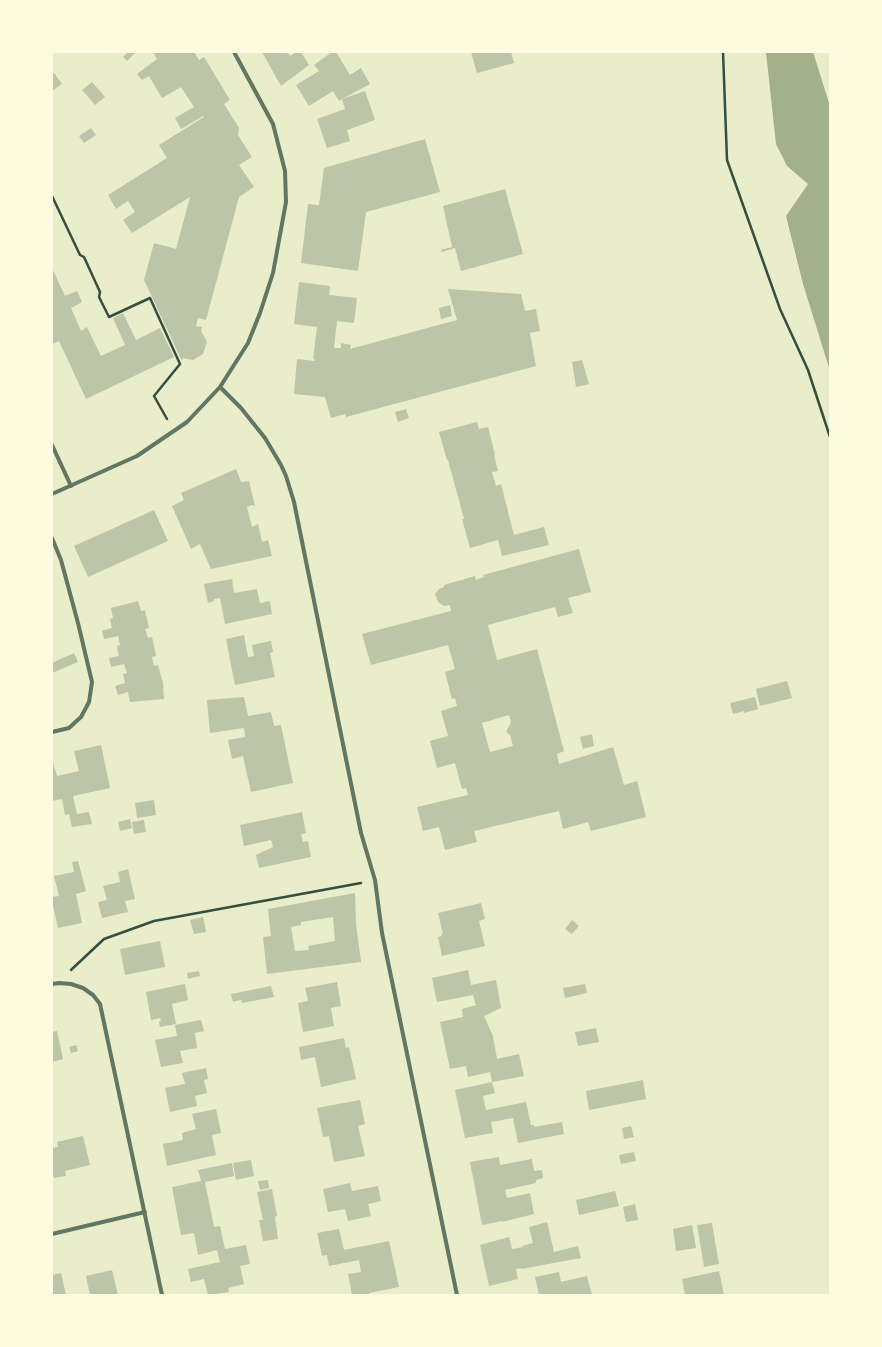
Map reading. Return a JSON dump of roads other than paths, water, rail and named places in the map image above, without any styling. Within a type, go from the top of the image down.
[{"type":"street","points":[[52,494],[137,456],[187,422],[220,387],[248,343],[260,314],[273,273],[286,202],[285,170],[273,124],[234,52]]},
{"type":"street","points":[[220,387],[257,427],[275,453],[286,476],[296,509],[361,833],[376,880],[382,933],[457,1295]]},
{"type":"street","points":[[52,445],[71,486]]},
{"type":"street","points":[[52,538],[76,616],[92,682],[89,702],[81,717],[69,728],[52,732]]},
{"type":"street","points":[[52,984],[71,984],[83,988],[93,995],[100,1004],[162,1295]]},
{"type":"street","points":[[52,1234],[145,1212]]}]
